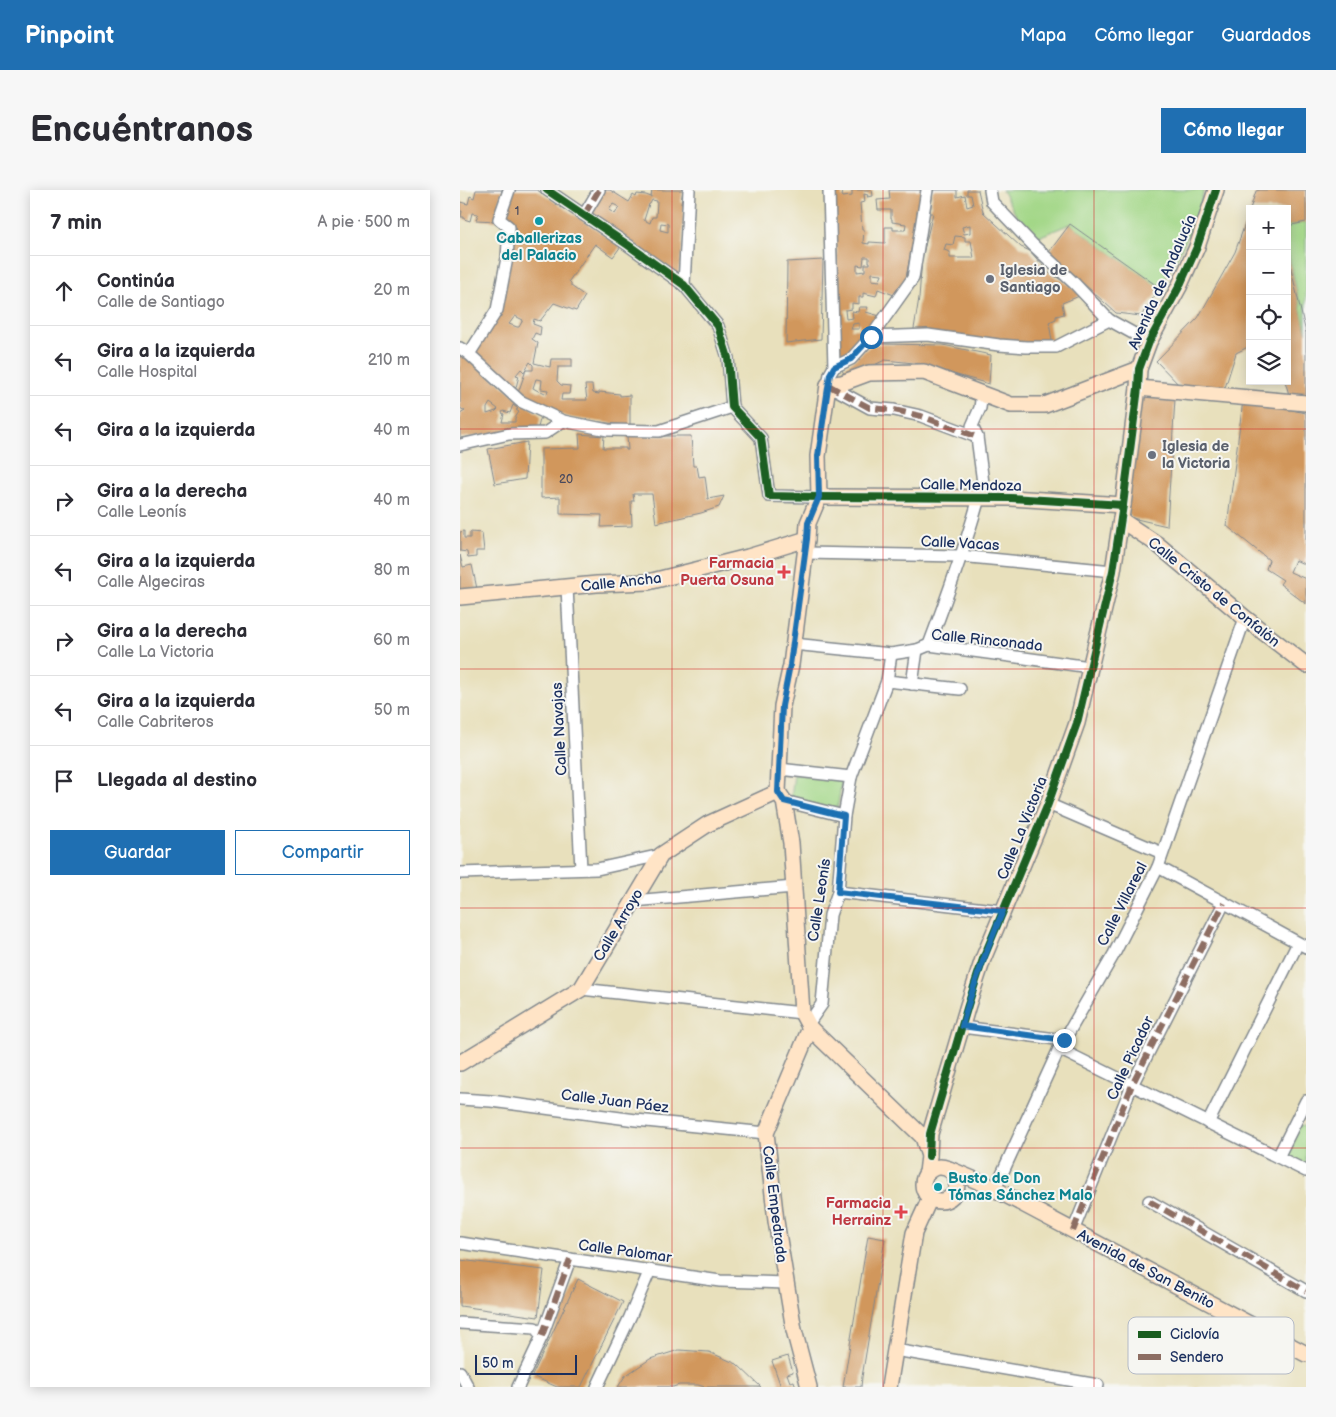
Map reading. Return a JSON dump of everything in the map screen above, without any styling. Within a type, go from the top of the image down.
[{"type":"street","points":[[509,190],[499,219],[509,227],[507,258],[497,310],[465,351],[520,400],[563,421],[608,430],[659,431],[732,406]]},
{"type":"street","points":[[548,190],[684,285],[718,326],[728,358],[732,406],[761,438],[769,496],[819,497],[818,456],[828,385],[830,374],[834,367],[829,190]]},
{"type":"street","points":[[584,214],[599,190]]},
{"type":"street","points":[[684,285],[689,190]]},
{"type":"street","points":[[834,367],[851,359],[871,337],[913,278],[928,190]]},
{"type":"street","points":[[990,190],[992,202],[1033,245],[1076,284],[1109,320],[1149,342]]},
{"type":"street","name":"Avenida de Andalucía","points":[[1122,512],[1139,369],[1149,342],[1179,287],[1197,247],[1216,190]]},
{"type":"street","points":[[871,337],[928,335],[999,345],[1056,347],[1109,320]]},
{"type":"street","points":[[828,385],[842,383],[869,373],[924,372],[1011,405],[1044,405],[1139,369]]},
{"type":"street","points":[[828,385],[870,408],[894,410],[921,416],[978,437]]},
{"type":"street","points":[[1138,388],[1306,403]]},
{"type":"street","points":[[929,645],[982,498],[978,437],[972,426],[980,408],[982,393]]},
{"type":"street","points":[[460,445],[509,434],[545,433],[563,421]]},
{"type":"street","name":"Calle Mendoza","points":[[819,497],[1011,498],[1122,512]]},
{"type":"street","name":"Calle Empedrada","points":[[809,1387],[794,1330],[786,1283],[776,1221],[766,1133],[807,1022],[791,844],[781,796],[779,769],[782,706],[790,665],[808,523],[819,497]]},
{"type":"street","name":"Calle La Victoria","points":[[928,1156],[930,1134],[983,959],[1048,804],[1077,723],[1113,571],[1122,512]]},
{"type":"street","name":"Calle Cristo de Confalón","points":[[1122,512],[1245,618],[1306,665]]},
{"type":"street","name":"Calle Vacas","points":[[806,546],[960,556],[1113,571]]},
{"type":"street","name":"Calle Ancha","points":[[460,597],[648,582],[748,556],[806,546]]},
{"type":"street","name":"Calle Navajas","points":[[567,587],[581,869]]},
{"type":"street","name":"Calle Villareal","points":[[991,1187],[1061,1045],[1114,954],[1158,867],[1245,618]]},
{"type":"street","name":"Calle Rinconada","points":[[792,644],[891,654],[917,650],[929,645],[1090,667]]},
{"type":"street","points":[[912,684],[917,650]]},
{"type":"street","name":"Calle Leonís","points":[[807,1022],[822,1004],[830,916],[838,892],[844,816],[851,777],[886,681],[891,654]]},
{"type":"street","points":[[886,681],[960,689]]},
{"type":"street","points":[[779,769],[851,777]]},
{"type":"street","points":[[781,796],[844,816]]},
{"type":"street","name":"Calle Arroyo","points":[[460,1063],[581,989],[661,855],[708,824],[781,796]]},
{"type":"street","points":[[1048,804],[1162,853]]},
{"type":"street","points":[[460,873],[597,869],[661,855]]},
{"type":"street","points":[[1158,867],[1302,945],[1208,1122]]},
{"type":"street","points":[[633,901],[794,886]]},
{"type":"street","points":[[838,892],[1003,911]]},
{"type":"street","name":"Calle Picador","points":[[1073,1231],[1132,1085],[1224,903]]},
{"type":"street","points":[[581,989],[807,1022],[923,1137],[928,1156],[928,1173],[923,1183],[930,1198],[940,1201],[945,1200],[950,1198],[957,1190],[957,1178],[949,1169],[938,1167],[928,1173]]},
{"type":"street","points":[[962,1026],[1061,1045],[1132,1085],[1306,1171]]},
{"type":"street","name":"Calle Juan Páez","points":[[460,1099],[766,1133]]},
{"type":"street","points":[[1278,1157],[1306,1101]]},
{"type":"street","name":"Avenida de San Benito","points":[[949,1169],[991,1187],[1236,1317]]},
{"type":"street","points":[[957,1190],[991,1187]]},
{"type":"street","points":[[889,1387],[914,1233],[930,1198]]},
{"type":"street","points":[[1149,1201],[1306,1291]]},
{"type":"street","name":"Calle Palomar","points":[[460,1243],[720,1280],[786,1283]]},
{"type":"street","points":[[518,1387],[542,1336],[570,1258]]},
{"type":"street","points":[[597,1387],[650,1270]]},
{"type":"street","points":[[460,1323],[534,1328],[542,1336]]},
{"type":"street","name":"Avenida de San Benito","points":[[1294,1348],[1306,1354]]},
{"type":"street","points":[[895,1350],[1098,1385],[1097,1387]]},
{"type":"street","points":[[460,1372],[468,1387]]},
{"type":"green space","points":[[1002,190],[1204,190],[1197,216],[1180,253],[1160,288],[1070,224],[1036,238],[1022,226]]},
{"type":"green space","points":[[1306,222],[1306,333],[1291,266],[1291,225]]},
{"type":"green space","points":[[794,774],[842,779],[837,811],[791,800]]},
{"type":"green space","points":[[1295,1122],[1306,1127],[1306,1171],[1278,1157]]},
{"type":"building","points":[[476,190],[502,190],[496,221],[476,220],[478,214],[472,213],[470,221],[461,217],[460,202],[468,204],[470,196],[474,198]]},
{"type":"building","points":[[513,190],[537,190],[621,246],[613,257],[595,244],[569,281],[571,286],[585,296],[576,311],[554,303],[540,321],[534,319],[533,324],[541,327],[540,335],[535,333],[532,339],[538,343],[534,363],[550,367],[551,359],[572,359],[572,367],[558,367],[557,381],[561,385],[570,386],[569,394],[562,394],[561,400],[587,400],[585,385],[592,385],[593,393],[620,394],[620,396],[630,395],[630,426],[572,418],[543,410],[518,393],[526,370],[533,370],[533,365],[530,362],[524,372],[521,369],[516,375],[519,376],[515,391],[473,354],[501,309],[511,254],[513,223],[506,218],[505,212]],"holes":[[[515,316],[523,320],[519,327],[509,324]],[[536,379],[542,380],[541,389],[548,390],[547,394],[533,388]]]},
{"type":"building","points":[[601,190],[610,190],[629,202],[633,195],[636,197],[637,194],[651,197],[652,190],[683,190],[681,203],[684,203],[682,252],[678,275],[587,211]],"holes":[[[652,200],[657,201],[656,217],[652,217],[650,223],[644,220]],[[613,204],[619,207],[615,214],[609,210]],[[661,223],[668,224],[668,232],[660,230]]]},
{"type":"building","points":[[833,190],[843,190],[842,197],[852,196],[852,190],[872,190],[873,196],[867,197],[868,195],[864,194],[865,202],[860,203],[862,229],[864,229],[863,243],[869,244],[869,242],[885,243],[885,227],[893,227],[893,230],[905,230],[906,224],[892,222],[891,210],[878,210],[877,200],[890,199],[889,190],[922,190],[906,278],[894,295],[878,289],[876,296],[863,293],[863,297],[859,297],[859,304],[852,303],[852,309],[845,310],[846,319],[853,318],[852,311],[858,312],[859,307],[868,307],[866,312],[880,316],[852,355],[839,359],[837,254]],"holes":[[[864,257],[869,257],[870,264],[865,264],[865,271],[857,272],[857,265],[863,266]],[[872,273],[882,274],[880,281],[872,280]],[[859,323],[859,329],[851,329],[853,324]]]},
{"type":"building","name":"Iglesia de Santiago","points":[[933,190],[957,190],[957,197],[965,195],[967,207],[973,205],[971,195],[967,195],[967,190],[978,190],[983,212],[1021,247],[1030,251],[1049,273],[1082,295],[1062,303],[1064,314],[1056,316],[1056,319],[1049,322],[1053,347],[913,335],[919,298],[922,258],[933,213],[930,213]],"holes":[[[970,225],[970,233],[964,234],[962,227]],[[955,236],[965,237],[965,241],[971,241],[974,258],[950,258],[950,252],[944,250],[946,244],[953,245]]]},
{"type":"building","points":[[1306,190],[1306,222],[1291,225],[1291,205],[1251,205],[1256,191]]},
{"type":"building","points":[[1246,221],[1246,348],[1236,353],[1224,391],[1182,388],[1156,361],[1198,318],[1235,252]]},
{"type":"building","points":[[1070,224],[1160,288],[1141,316],[1116,313],[1049,252]]},
{"type":"building","points":[[823,260],[821,339],[786,343],[787,262]]},
{"type":"building","points":[[1291,269],[1306,333],[1306,398],[1290,398],[1286,385],[1291,385]]},
{"type":"building","points":[[878,344],[943,345],[991,355],[989,384],[914,363],[885,360],[846,378],[842,370],[870,346]]},
{"type":"building","points":[[460,352],[541,416],[537,431],[460,438],[460,414],[465,411],[460,408]],"holes":[[[490,403],[498,409],[487,414],[487,408]],[[513,405],[519,412],[515,422],[502,422],[503,411],[510,413]]]},
{"type":"building","name":"Iglesia de la Victoria","points":[[1139,396],[1175,399],[1167,526],[1132,518],[1127,511]]},
{"type":"building","points":[[1243,400],[1306,413],[1306,565],[1295,560],[1290,572],[1306,579],[1306,604],[1280,584],[1283,580],[1266,569],[1269,560],[1227,526]]},
{"type":"building","points":[[579,434],[604,436],[603,448],[626,448],[626,450],[628,450],[627,436],[691,436],[693,466],[697,466],[699,477],[705,476],[708,499],[724,496],[719,507],[656,523],[652,494],[633,494],[634,501],[631,501],[632,526],[601,527],[602,515],[560,514],[560,497],[541,498],[541,449],[580,448]]},
{"type":"building","points":[[527,442],[525,479],[495,484],[488,449]]},
{"type":"building","points":[[464,531],[464,538],[470,538],[470,532],[482,533],[484,551],[476,551],[476,557],[468,558],[467,552],[460,551],[460,532]]},
{"type":"building","points":[[460,555],[463,567],[472,565],[477,589],[460,590]]},
{"type":"building","points":[[868,1236],[885,1239],[861,1387],[843,1387]]},
{"type":"building","points":[[460,1260],[544,1270],[538,1317],[460,1306]]},
{"type":"building","points":[[578,1279],[623,1302],[581,1387],[557,1387],[532,1376]]},
{"type":"building","points":[[679,1350],[709,1352],[737,1364],[761,1387],[679,1385],[673,1387],[618,1387],[625,1376],[650,1359]]},
{"type":"building","points":[[788,1356],[793,1372],[787,1374],[790,1382],[794,1381],[796,1387],[781,1387],[772,1361]]},
{"type":"marked path","points":[[584,215],[599,190]]},
{"type":"marked path","points":[[828,385],[870,408],[894,410],[921,416],[977,437]]},
{"type":"marked path","points":[[1073,1231],[1132,1085],[1224,903]]},
{"type":"marked path","points":[[1149,1201],[1306,1291]]},
{"type":"marked path","points":[[542,1336],[570,1259]]},
{"type":"cycle path","points":[[547,190],[684,285],[718,326],[728,358],[732,407],[761,438],[769,496],[1011,498],[1123,505]]},
{"type":"cycle path","points":[[929,1156],[930,1134],[983,959],[1048,804],[1077,723],[1113,571],[1139,369],[1149,342],[1179,287],[1197,247],[1216,190]]},
{"type":"place","name":"Caballerizas del Palacio","points":[[539,221]]},
{"type":"place","name":"Iglesia de Santiago","points":[[990,279]]},
{"type":"place","name":"Iglesia de la Victoria","points":[[1152,455]]},
{"type":"place","name":"Farmacia Puerta Osuna","points":[[784,572]]},
{"type":"place","name":"Busto de Don Tómas Sánchez Malo","points":[[938,1187]]},
{"type":"place","name":"Farmacia Herrainz","points":[[901,1212]]},
{"type":"route","points":[[871,337],[851,359],[834,367],[830,374],[818,456],[819,497],[808,523],[790,665],[782,706],[778,792],[784,801],[844,816],[838,892],[1003,911],[983,959],[962,1026],[1064,1040]]}]
